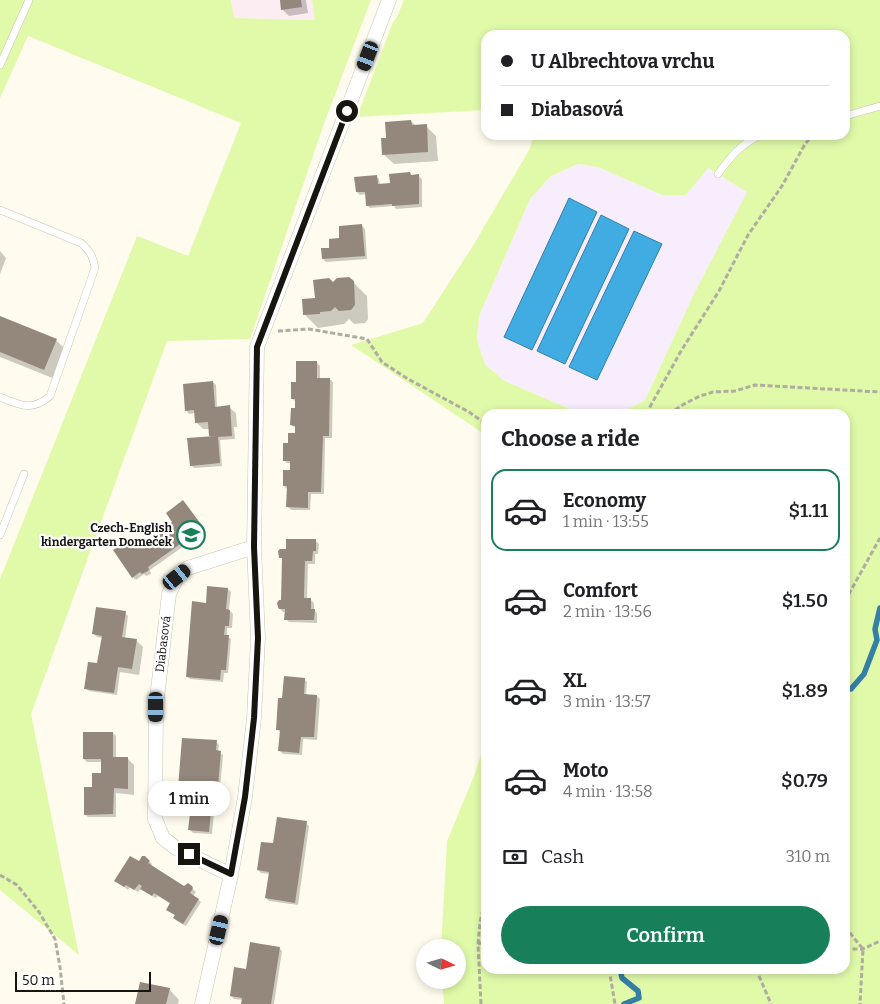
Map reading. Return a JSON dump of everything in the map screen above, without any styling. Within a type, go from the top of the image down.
[{"type":"street","points":[[202,1004],[231,874],[245,797],[254,718],[258,638],[254,547],[257,347],[389,0]]},
{"type":"street","name":"Diabasová","points":[[231,874],[176,848],[163,838],[155,820],[156,707],[169,594],[177,577],[188,568],[254,547]]},
{"type":"lane","points":[[0,64],[28,0]]},
{"type":"lane","points":[[850,115],[880,106]]},
{"type":"lane","points":[[718,174],[733,153],[750,140]]},
{"type":"lane","points":[[0,210],[81,243],[89,250],[93,258],[94,268],[50,396],[30,407],[0,397]]},
{"type":"lane","points":[[0,535],[24,474]]},
{"type":"path","points":[[649,409],[680,351],[719,291],[748,235],[782,186],[809,140]]},
{"type":"path","points":[[263,333],[309,329],[367,339],[382,362],[481,420]]},
{"type":"path","points":[[676,409],[700,396],[713,392],[736,391],[756,385],[880,392]]},
{"type":"path","points":[[850,592],[880,538]]},
{"type":"path","points":[[0,875],[17,885],[39,912],[55,939],[64,1004]]},
{"type":"path","points":[[481,918],[478,944],[481,1004]]},
{"type":"path","points":[[850,933],[863,949],[860,1004]]},
{"type":"path","points":[[850,950],[863,949],[880,941]]},
{"type":"path","points":[[610,974],[615,1004]]},
{"type":"path","points":[[758,974],[771,1004]]},
{"type":"shaded area","points":[[231,0],[312,0],[316,20],[234,18]]},
{"type":"shaded area","points":[[578,164],[598,167],[662,195],[686,195],[707,168],[748,192],[692,298],[645,400],[628,409],[570,409],[503,380],[485,364],[477,340],[479,316],[530,199],[551,176]]},
{"type":"green space","points":[[0,0],[231,0],[234,18],[315,20],[312,0],[371,0],[326,118],[250,339],[167,341],[31,714],[79,955],[0,890],[0,579],[137,236],[188,256],[241,123],[28,36],[0,98]]},
{"type":"green space","points":[[404,0],[880,0],[880,1004],[444,1004],[443,989],[466,989],[466,939],[441,939],[447,841],[481,755],[481,974],[850,974],[850,409],[628,409],[645,400],[692,298],[747,192],[708,168],[686,195],[662,195],[598,167],[578,164],[551,176],[530,199],[479,316],[477,340],[485,364],[503,380],[570,409],[481,409],[481,432],[351,345],[423,323],[474,244],[529,150],[532,140],[850,140],[850,30],[481,30],[481,110],[357,117],[393,22]]},
{"type":"water","points":[[569,198],[597,212],[532,350],[504,337]]},
{"type":"water","points":[[601,215],[629,229],[565,364],[537,351]]},
{"type":"water","points":[[634,231],[662,244],[597,380],[569,367]]},
{"type":"building","points":[[280,0],[301,0],[302,7],[281,10]]},
{"type":"building","points":[[411,120],[412,125],[427,124],[428,152],[382,155],[381,138],[386,138],[385,122]]},
{"type":"building","points":[[410,172],[411,175],[419,174],[419,204],[366,206],[365,192],[356,192],[354,177],[377,175],[378,184],[390,183],[389,174]]},
{"type":"building","points":[[362,224],[365,256],[322,259],[321,248],[329,248],[329,239],[339,238],[339,226]]},
{"type":"building","points":[[349,277],[354,281],[355,305],[351,310],[339,311],[335,307],[331,311],[320,312],[320,314],[303,315],[302,299],[315,298],[313,280],[329,278],[333,282],[337,278]]},
{"type":"building","points":[[0,316],[57,339],[44,370],[0,352]]},
{"type":"building","points":[[296,361],[317,361],[317,378],[330,378],[329,436],[323,436],[321,492],[308,492],[308,508],[286,507],[287,486],[283,486],[283,470],[290,470],[290,461],[283,461],[283,443],[288,443],[288,433],[295,433],[295,426],[290,425],[291,408],[295,408],[295,399],[291,399],[291,382],[296,382]]},
{"type":"building","points":[[213,381],[215,407],[230,405],[232,436],[218,437],[220,463],[190,466],[187,438],[215,436],[209,436],[208,422],[195,423],[194,410],[185,411],[183,384]]},
{"type":"building","points":[[183,500],[203,527],[195,534],[196,536],[191,541],[187,539],[148,567],[148,571],[142,574],[140,572],[132,578],[113,550],[130,538],[137,547],[172,522],[166,513]]},
{"type":"building","points":[[286,539],[316,539],[316,551],[313,551],[312,561],[305,561],[304,593],[304,598],[311,598],[311,609],[315,609],[314,620],[284,620],[285,609],[279,609],[278,607],[277,603],[281,600],[282,558],[279,558],[278,551],[286,549]]},
{"type":"building","points":[[207,586],[228,588],[226,609],[230,610],[229,626],[225,626],[224,635],[229,635],[226,670],[221,670],[220,680],[186,677],[192,601],[206,603]]},
{"type":"building","points":[[96,607],[126,611],[122,637],[137,639],[132,669],[118,667],[114,693],[84,689],[88,662],[97,663],[102,636],[92,634]]},
{"type":"building","points":[[284,676],[305,678],[304,694],[317,695],[314,737],[301,737],[299,753],[278,751],[280,730],[276,730],[278,698],[282,698]]},
{"type":"building","points":[[83,732],[113,732],[113,757],[128,757],[128,789],[114,788],[113,814],[84,815],[84,787],[92,787],[92,773],[101,773],[101,759],[83,759]]},
{"type":"building","points":[[182,738],[217,740],[216,750],[221,751],[218,786],[213,785],[212,794],[216,795],[215,811],[211,811],[209,832],[188,830],[190,814],[176,813]]},
{"type":"building","points":[[277,817],[307,821],[295,903],[265,898],[269,872],[257,870],[261,842],[273,843]]},
{"type":"building","points":[[130,856],[139,861],[142,856],[145,856],[150,861],[148,863],[184,886],[188,883],[192,886],[193,888],[190,893],[199,899],[183,924],[173,918],[175,915],[166,910],[170,903],[154,893],[152,896],[140,889],[142,886],[139,884],[134,890],[114,881]]},
{"type":"building","points":[[250,942],[280,947],[271,1004],[241,1004],[242,998],[230,996],[234,967],[246,969]]},
{"type":"building","points":[[140,982],[170,988],[166,1004],[135,1004]]},
{"type":"waterway","points":[[850,689],[864,674],[877,640],[875,629],[880,608]]},
{"type":"waterway","points":[[621,974],[622,978],[638,991],[639,998],[624,1004]]},
{"type":"place","name":"Czech-English kindergarten Domeček","points":[[191,535]]},
{"type":"route","points":[[189,854],[231,874],[245,797],[254,718],[258,638],[254,547],[257,347],[347,111]]}]
